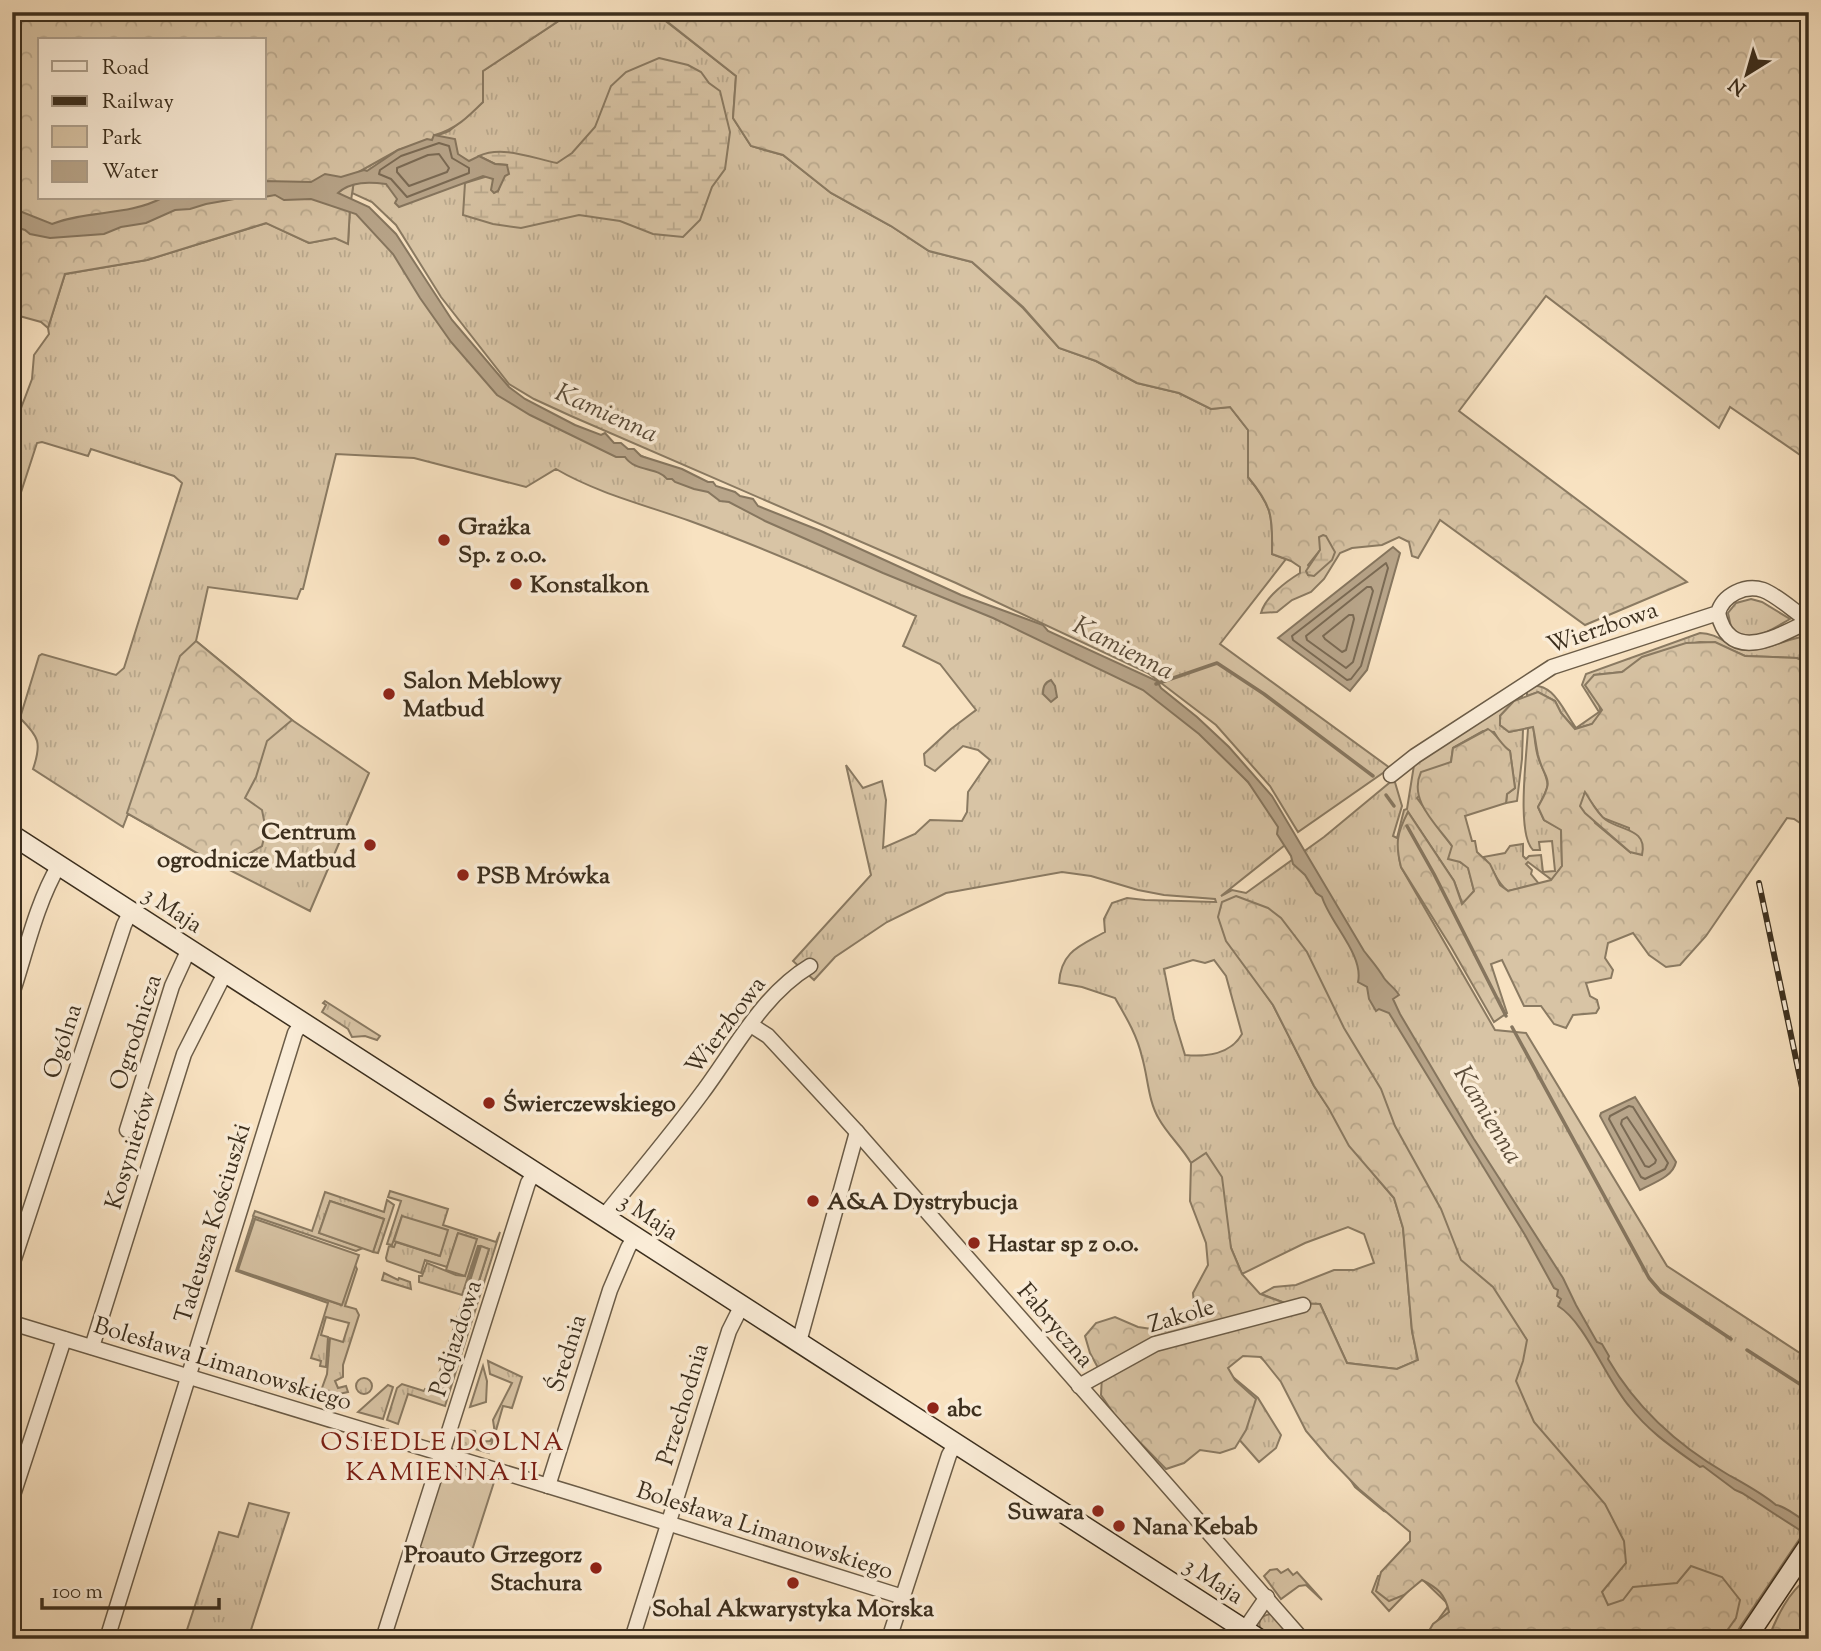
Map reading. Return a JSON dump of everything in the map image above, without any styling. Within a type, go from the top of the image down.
[{"type":"street","name":"Wierzbowa","points":[[1391,775],[1415,756],[1552,667],[1718,612],[1727,599],[1739,591],[1763,590],[1809,621]]},
{"type":"street","points":[[1718,612],[1727,633],[1738,641],[1750,644],[1761,642],[1809,621]]},
{"type":"street","name":"3 Maja","points":[[12,835],[956,1443],[1244,1633]]},
{"type":"street","points":[[12,994],[52,877],[60,866]]},
{"type":"street","name":"Ogólna","points":[[12,1265],[19,1219],[131,911]]},
{"type":"street","name":"Ogrodnicza","points":[[127,1130],[173,986],[189,949]]},
{"type":"street","name":"Wierzbowa","points":[[604,1216],[702,1094],[784,984],[810,966]]},
{"type":"street","name":"Kosynierów","points":[[92,1347],[184,1054],[226,973]]},
{"type":"street","name":"Tadeusza Kościuszki","points":[[107,1639],[295,1032],[302,1023]]},
{"type":"street","name":"Fabryczna","points":[[751,1025],[768,1036],[857,1132],[1302,1639]]},
{"type":"street","points":[[799,1342],[857,1132]]},
{"type":"street","name":"Podjazdowa","points":[[383,1639],[528,1183],[535,1172]]},
{"type":"street","name":"Średnia","points":[[548,1486],[610,1290],[635,1236]]},
{"type":"street","name":"Przechodnia","points":[[632,1639],[729,1331],[742,1305]]},
{"type":"street","name":"Zakole","points":[[1079,1386],[1155,1344],[1303,1305]]},
{"type":"street","name":"Bolesława Limanowskiego","points":[[12,1322],[902,1597]]},
{"type":"street","points":[[12,1498],[64,1339]]},
{"type":"street","points":[[907,1639],[890,1636],[949,1455],[956,1443]]},
{"type":"street","points":[[1746,1639],[1809,1545]]},
{"type":"street","points":[[1244,1633],[1267,1597]]},
{"type":"street","points":[[1752,1639],[1763,1615]]},
{"type":"green space","points":[[12,12],[572,12],[483,71],[483,102],[461,122],[435,135],[432,140],[398,150],[355,174],[348,244],[335,238],[309,243],[266,223],[147,260],[65,274],[48,328],[41,322],[12,314]]},
{"type":"green space","points":[[572,12],[654,12],[736,76],[733,118],[751,146],[783,155],[831,193],[891,226],[929,251],[972,262],[1023,308],[1059,348],[1096,361],[1137,383],[1179,393],[1211,409],[1230,407],[1248,430],[1248,477],[1262,496],[1269,512],[1272,554],[1286,559],[1220,644],[1390,768],[1298,832],[1270,786],[1216,725],[1148,673],[956,583],[571,416],[509,384],[441,297],[396,225],[372,202],[352,193],[355,174],[398,150],[449,131],[483,102],[483,71]]},
{"type":"green space","points":[[655,12],[1809,12],[1809,461],[1730,407],[1719,428],[1546,296],[1459,411],[1687,582],[1585,625],[1440,520],[1418,558],[1412,556],[1409,542],[1399,537],[1382,545],[1352,548],[1340,553],[1324,579],[1311,592],[1292,600],[1277,612],[1261,613],[1272,595],[1300,573],[1300,567],[1272,554],[1269,512],[1262,496],[1248,477],[1248,430],[1230,407],[1211,409],[1179,393],[1137,383],[1096,361],[1059,348],[1023,307],[972,262],[929,251],[891,226],[831,193],[783,155],[751,146],[733,118],[736,76]],"holes":[[[1320,541],[1328,542],[1334,552],[1314,575],[1308,565],[1320,550]]]},
{"type":"green space","points":[[659,58],[688,65],[701,72],[709,83],[720,91],[730,132],[725,169],[712,187],[700,220],[683,237],[653,234],[620,221],[579,215],[521,228],[493,224],[463,215],[465,183],[488,176],[493,179],[498,191],[507,165],[495,164],[479,156],[507,152],[557,163],[572,153],[595,127],[611,86],[626,72]]},
{"type":"green space","points":[[350,207],[371,220],[504,393],[1146,687],[1208,736],[1267,804],[1290,841],[1221,896],[1232,890],[1246,893],[1324,837],[1394,779],[1402,806],[1393,836],[1397,838],[1404,810],[1407,809],[1414,765],[1522,690],[1522,698],[1514,701],[1500,716],[1500,725],[1509,732],[1523,729],[1517,801],[1506,803],[1507,794],[1515,788],[1510,751],[1502,745],[1494,732],[1483,731],[1453,748],[1451,762],[1417,798],[1452,846],[1460,862],[1468,867],[1474,891],[1463,905],[1454,881],[1408,812],[1399,839],[1399,859],[1401,867],[1495,1030],[1526,1033],[1667,1266],[1809,1359],[1809,1525],[1732,1639],[1424,1639],[1449,1605],[1421,1578],[1389,1611],[1372,1592],[1378,1576],[1386,1574],[1417,1534],[1400,1515],[1384,1511],[1355,1487],[1288,1382],[1247,1345],[1203,1352],[1258,1398],[1281,1435],[1276,1448],[1259,1462],[1155,1344],[1303,1305],[1336,1432],[1440,1408],[1399,1196],[1221,909],[1251,973],[1273,1005],[1314,1086],[1375,1176],[1394,1198],[1403,1228],[1412,1331],[1418,1360],[1397,1369],[1347,1363],[1320,1304],[1285,1303],[1261,1294],[1274,1287],[1296,1285],[1334,1270],[1354,1270],[1374,1263],[1364,1234],[1348,1227],[1305,1243],[1242,1274],[1231,1248],[1206,1154],[1191,1163],[1159,1119],[1137,1041],[1115,998],[1059,983],[1068,956],[1105,932],[1104,919],[1112,903],[1127,898],[1216,902],[1215,899],[1164,895],[1091,876],[1062,872],[946,893],[887,922],[835,957],[814,980],[793,961],[871,875],[846,765],[863,788],[882,781],[886,800],[883,848],[915,834],[930,820],[962,821],[967,812],[968,792],[990,760],[978,750],[963,746],[935,771],[925,765],[924,754],[976,710],[940,664],[903,646],[916,616],[776,554],[605,492],[556,469],[526,487],[414,458],[336,454],[303,589],[297,599],[208,587],[196,641],[292,720],[369,773],[310,911],[206,858],[128,814],[123,827],[33,769],[37,741],[20,718],[39,656],[42,654],[116,675],[124,668],[182,483],[174,476],[91,449],[88,456],[42,442],[37,443],[12,520],[12,432],[32,379],[34,355],[49,334],[48,328],[65,274],[147,260],[267,223],[309,243],[335,238],[348,243]],"holes":[[[1193,960],[1205,963],[1214,960],[1226,976],[1242,1034],[1231,1046],[1217,1053],[1185,1055],[1174,1019],[1164,969]]]},
{"type":"green space","points":[[1323,535],[1335,552],[1332,560],[1314,576],[1308,575],[1306,571],[1320,550],[1319,537]]},
{"type":"green space","points":[[1751,599],[1762,602],[1790,619],[1760,635],[1745,636],[1738,633],[1731,627],[1728,613],[1736,603]]},
{"type":"green space","points":[[1700,633],[1713,635],[1747,650],[1809,636],[1809,664],[1797,658],[1745,656],[1715,643],[1700,642],[1678,646],[1622,672],[1594,675],[1601,714],[1592,724],[1575,729],[1555,701],[1538,692],[1527,696],[1527,687],[1536,686],[1550,692],[1576,728],[1599,712],[1582,685],[1586,674]]},
{"type":"green space","points":[[196,641],[292,720],[267,741],[256,777],[245,798],[262,810],[266,830],[262,846],[245,856],[206,858],[127,813],[180,656]]},
{"type":"green space","points":[[1715,642],[1745,656],[1797,658],[1809,664],[1809,829],[1794,819],[1787,818],[1706,936],[1680,965],[1666,967],[1649,955],[1633,933],[1608,943],[1605,958],[1613,970],[1611,978],[1586,983],[1590,996],[1597,1000],[1599,1008],[1596,1013],[1573,1015],[1566,1028],[1554,1024],[1541,1006],[1524,1006],[1502,960],[1491,964],[1507,1013],[1494,1022],[1401,867],[1398,838],[1408,812],[1454,881],[1462,904],[1474,891],[1468,868],[1460,862],[1448,859],[1452,846],[1421,802],[1418,782],[1421,772],[1451,762],[1453,748],[1488,729],[1491,731],[1510,751],[1515,788],[1507,794],[1506,803],[1465,816],[1472,841],[1475,841],[1477,852],[1490,864],[1500,885],[1508,891],[1551,880],[1562,866],[1561,830],[1544,820],[1538,807],[1548,784],[1538,755],[1533,727],[1509,732],[1500,725],[1500,716],[1514,701],[1538,692],[1555,701],[1575,729],[1592,724],[1602,710],[1585,685],[1594,675],[1622,672],[1642,657],[1686,643]],"holes":[[[1584,793],[1603,818],[1629,828],[1630,852],[1595,823]]]},
{"type":"green space","points":[[1533,726],[1538,756],[1548,784],[1538,807],[1544,820],[1561,829],[1562,866],[1552,880],[1528,862],[1526,864],[1532,870],[1531,874],[1539,884],[1508,891],[1483,857],[1505,853],[1510,846],[1523,844],[1523,856],[1526,859],[1529,856],[1541,855],[1543,872],[1555,871],[1552,841],[1539,842],[1540,850],[1533,850],[1525,828],[1528,728]]},
{"type":"green space","points":[[1585,792],[1603,817],[1637,835],[1643,846],[1642,855],[1630,852],[1585,813],[1580,806]]},
{"type":"green space","points":[[1236,896],[1268,908],[1281,918],[1307,952],[1344,1028],[1381,1089],[1395,1126],[1441,1209],[1461,1260],[1493,1287],[1527,1340],[1516,1381],[1534,1422],[1605,1504],[1624,1541],[1626,1563],[1602,1592],[1608,1605],[1623,1600],[1633,1587],[1677,1583],[1691,1566],[1722,1577],[1740,1600],[1736,1618],[1721,1639],[1427,1639],[1433,1624],[1449,1612],[1437,1589],[1422,1580],[1404,1595],[1389,1601],[1376,1591],[1381,1572],[1410,1541],[1410,1532],[1359,1489],[1306,1431],[1281,1382],[1261,1357],[1243,1356],[1228,1368],[1235,1380],[1256,1399],[1246,1430],[1235,1448],[1220,1453],[1200,1450],[1184,1463],[1166,1469],[1118,1420],[1101,1395],[1102,1375],[1090,1353],[1085,1336],[1096,1323],[1115,1317],[1138,1327],[1165,1331],[1195,1317],[1193,1293],[1208,1265],[1206,1243],[1190,1201],[1191,1163],[1206,1153],[1222,1177],[1231,1248],[1242,1274],[1260,1294],[1285,1303],[1320,1304],[1347,1363],[1397,1369],[1418,1360],[1412,1331],[1403,1228],[1394,1198],[1349,1146],[1314,1086],[1273,1005],[1226,941],[1218,917],[1222,902]]},
{"type":"green space","points":[[325,1001],[380,1036],[377,1040],[365,1036],[352,1037],[348,1029],[322,1012]]},
{"type":"green space","points":[[390,1191],[448,1209],[443,1225],[496,1242],[500,1232],[445,1406],[408,1394],[398,1424],[387,1420],[397,1388],[402,1384],[424,1391],[433,1392],[435,1386],[445,1389],[489,1249],[481,1247],[437,1380],[480,1246],[462,1295],[419,1282],[419,1276],[422,1276],[427,1263],[465,1276],[458,1233],[447,1267],[425,1260],[421,1273],[387,1261],[389,1246],[394,1247],[396,1242],[440,1256],[402,1216],[392,1245],[387,1244],[401,1201],[388,1197]]},
{"type":"green space","points":[[325,1192],[384,1212],[387,1200],[394,1205],[378,1253],[373,1252],[384,1219],[330,1201],[319,1233],[363,1248],[356,1251],[253,1216],[255,1211],[312,1231]]},
{"type":"green space","points":[[330,1201],[384,1219],[373,1252],[319,1233]]},
{"type":"green space","points":[[402,1216],[448,1230],[440,1256],[394,1241]]},
{"type":"green space","points":[[253,1218],[255,1219],[238,1270],[341,1305],[355,1265],[357,1269],[345,1306],[356,1309],[359,1315],[343,1365],[343,1377],[335,1381],[338,1388],[346,1386],[348,1392],[339,1394],[341,1402],[350,1402],[349,1409],[318,1399],[327,1374],[330,1338],[343,1342],[349,1323],[326,1317],[321,1335],[328,1337],[326,1367],[320,1366],[321,1361],[311,1358],[328,1303],[236,1271]]},
{"type":"green space","points":[[255,1219],[359,1255],[342,1305],[238,1270]]},
{"type":"green space","points":[[458,1233],[477,1239],[465,1276],[446,1270]]},
{"type":"green space","points":[[481,1246],[489,1249],[449,1376],[441,1373]]},
{"type":"green space","points":[[384,1273],[410,1282],[411,1289],[382,1280]]},
{"type":"green space","points":[[488,1361],[522,1377],[512,1408],[503,1406],[495,1434],[493,1420],[512,1383],[490,1374]]},
{"type":"green space","points":[[483,1366],[487,1381],[486,1402],[470,1407]]},
{"type":"green space","points":[[364,1378],[370,1380],[370,1392],[364,1394],[358,1392],[356,1386],[358,1380]]},
{"type":"green space","points":[[388,1385],[393,1387],[383,1419],[358,1412]]},
{"type":"green space","points":[[462,1430],[475,1431],[477,1442],[490,1441],[494,1435],[489,1453],[458,1444]]},
{"type":"green space","points":[[451,1463],[496,1476],[468,1563],[418,1547],[445,1466]]},
{"type":"green space","points":[[249,1503],[289,1513],[248,1639],[184,1639],[219,1532],[238,1537]]},
{"type":"green space","points":[[1277,1569],[1281,1573],[1288,1569],[1293,1575],[1297,1572],[1322,1600],[1306,1585],[1299,1586],[1281,1599],[1264,1576],[1270,1570]]},
{"type":"green space","points":[[1808,1578],[1809,1639],[1768,1639],[1789,1598]]},
{"type":"green space","points":[[1271,1614],[1295,1639],[1273,1639],[1263,1632],[1260,1621]]},
{"type":"water","points":[[434,135],[455,139],[458,154],[469,161],[479,156],[495,164],[507,165],[509,174],[494,193],[491,190],[493,179],[483,176],[399,207],[395,203],[397,199],[386,184],[355,184],[338,193],[369,207],[396,234],[452,320],[509,387],[525,399],[575,425],[601,435],[605,433],[614,443],[634,449],[641,456],[682,469],[713,482],[716,486],[753,499],[758,506],[821,531],[961,595],[1043,625],[1048,631],[1157,681],[1161,688],[1229,747],[1272,796],[1364,951],[1396,990],[1399,995],[1393,999],[1400,1014],[1474,1139],[1563,1278],[1619,1377],[1645,1410],[1675,1438],[1709,1463],[1809,1523],[1809,1536],[1680,1453],[1653,1431],[1620,1395],[1577,1325],[1558,1306],[1561,1299],[1557,1296],[1558,1290],[1554,1288],[1525,1235],[1389,1013],[1379,1009],[1376,1011],[1369,999],[1367,987],[1358,982],[1359,972],[1351,950],[1322,897],[1293,864],[1277,834],[1278,827],[1248,782],[1199,734],[1143,690],[993,618],[765,521],[729,502],[720,501],[708,492],[667,479],[629,462],[625,457],[616,457],[530,415],[497,395],[451,342],[393,254],[356,214],[311,199],[284,200],[275,195],[266,197],[266,181],[311,182],[325,174],[341,177],[367,171],[398,150],[427,139],[432,140]]},
{"type":"water","points":[[158,200],[229,200],[175,210],[146,223],[121,227],[104,234],[50,238],[30,234],[12,226],[12,208],[52,224]]},
{"type":"water","points":[[1393,547],[1400,553],[1367,670],[1350,691],[1278,638]]},
{"type":"water","points":[[1051,680],[1057,697],[1051,702],[1043,694],[1044,685]]},
{"type":"water","points":[[1635,1097],[1676,1162],[1667,1176],[1640,1190],[1600,1116],[1601,1113]]},
{"type":"waterway","name":"Kamienna","points":[[1156,684],[1217,663],[1264,694],[1373,776]]},
{"type":"waterway","points":[[1386,795],[1394,806]]},
{"type":"waterway","points":[[1407,826],[1506,1016]]},
{"type":"waterway","points":[[1512,1027],[1649,1278],[1661,1292],[1731,1339]]},
{"type":"waterway","points":[[1747,1350],[1809,1390]]},
{"type":"railway","points":[[1759,883],[1809,1121]]},
{"type":"place","name":"Grażka Sp. z o.o.","points":[[444,540]]},
{"type":"place","name":"Konstalkon","points":[[516,584]]},
{"type":"place","name":"Salon Meblowy Matbud","points":[[389,694]]},
{"type":"place","name":"Centrum ogrodnicze Matbud","points":[[370,845]]},
{"type":"place","name":"PSB Mrówka","points":[[463,875]]},
{"type":"place","name":"Świerczewskiego","points":[[489,1103]]},
{"type":"place","name":"A&A Dystrybucja","points":[[813,1201]]},
{"type":"place","name":"Hastar sp z o.o.","points":[[974,1243]]},
{"type":"place","name":"abc","points":[[933,1408]]},
{"type":"place","name":"Suwara","points":[[1098,1511]]},
{"type":"place","name":"Nana Kebab","points":[[1119,1526]]},
{"type":"place","name":"Proauto Grzegorz Stachura","points":[[596,1568]]},
{"type":"place","name":"Sohal Akwarystyka Morska","points":[[793,1583]]},
{"type":"district","name":"OSIEDLE DOLNA KAMIENNA II","points":[[443,1456]]}]
